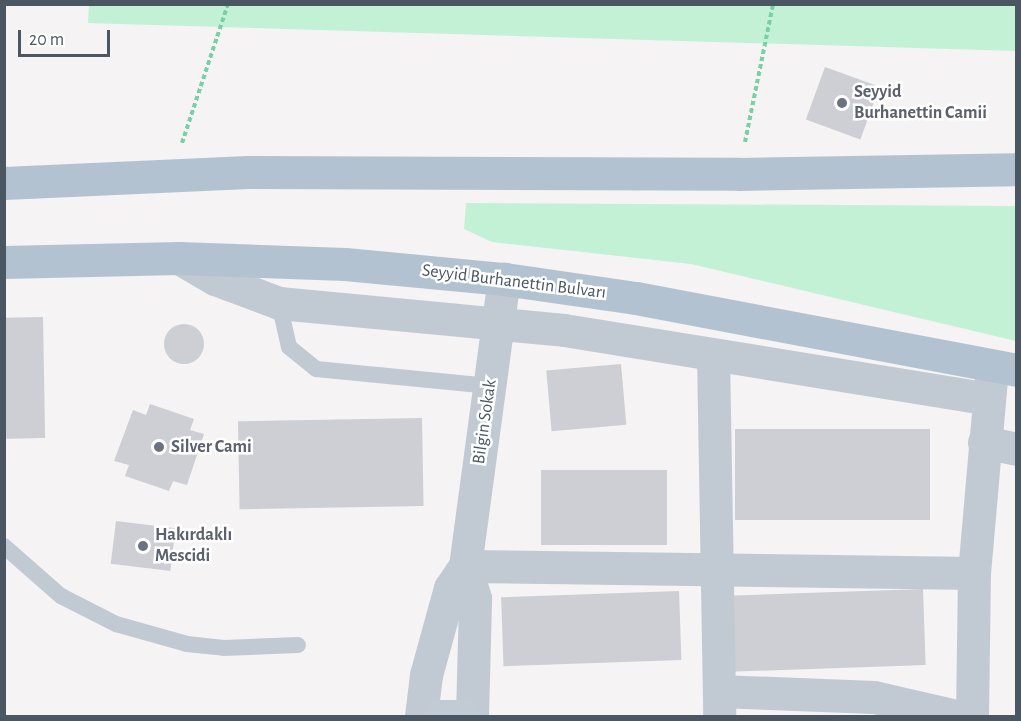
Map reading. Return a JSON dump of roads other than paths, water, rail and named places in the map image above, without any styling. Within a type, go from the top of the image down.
[{"type":"main road","points":[[4,183],[171,176],[739,174],[1017,169]]},
{"type":"main road","name":"Seyyid Burhanettin Bulvarı","points":[[4,262],[179,258],[345,264],[504,279],[636,298],[1004,366]]},
{"type":"street","points":[[179,258],[215,279],[279,303],[498,322],[988,399]]},
{"type":"street","name":"Bilgin Sokak","points":[[472,717],[475,598],[465,566],[504,279]]},
{"type":"street","points":[[713,355],[719,704],[874,697],[957,717]]},
{"type":"street","points":[[972,717],[974,573],[984,442],[988,399],[1004,366]]},
{"type":"street","points":[[984,442],[1017,449]]},
{"type":"street","points":[[465,566],[974,573]]},
{"type":"street","name":"Bilgin Sokak","points":[[421,717],[426,675],[450,588],[465,566]]},
{"type":"street","points":[[439,717],[462,717]]},
{"type":"lane","points":[[279,303],[289,347],[316,369],[489,386]]},
{"type":"lane","points":[[4,546],[61,596],[116,624],[187,644],[224,648],[298,645]]},
{"type":"place","name":"Seyyid Burhanettin Camii","points":[[842,103]]},
{"type":"place","name":"Silver Cami","points":[[159,447]]},
{"type":"place","name":"Hakırdaklı Mescidi","points":[[143,546]]}]
